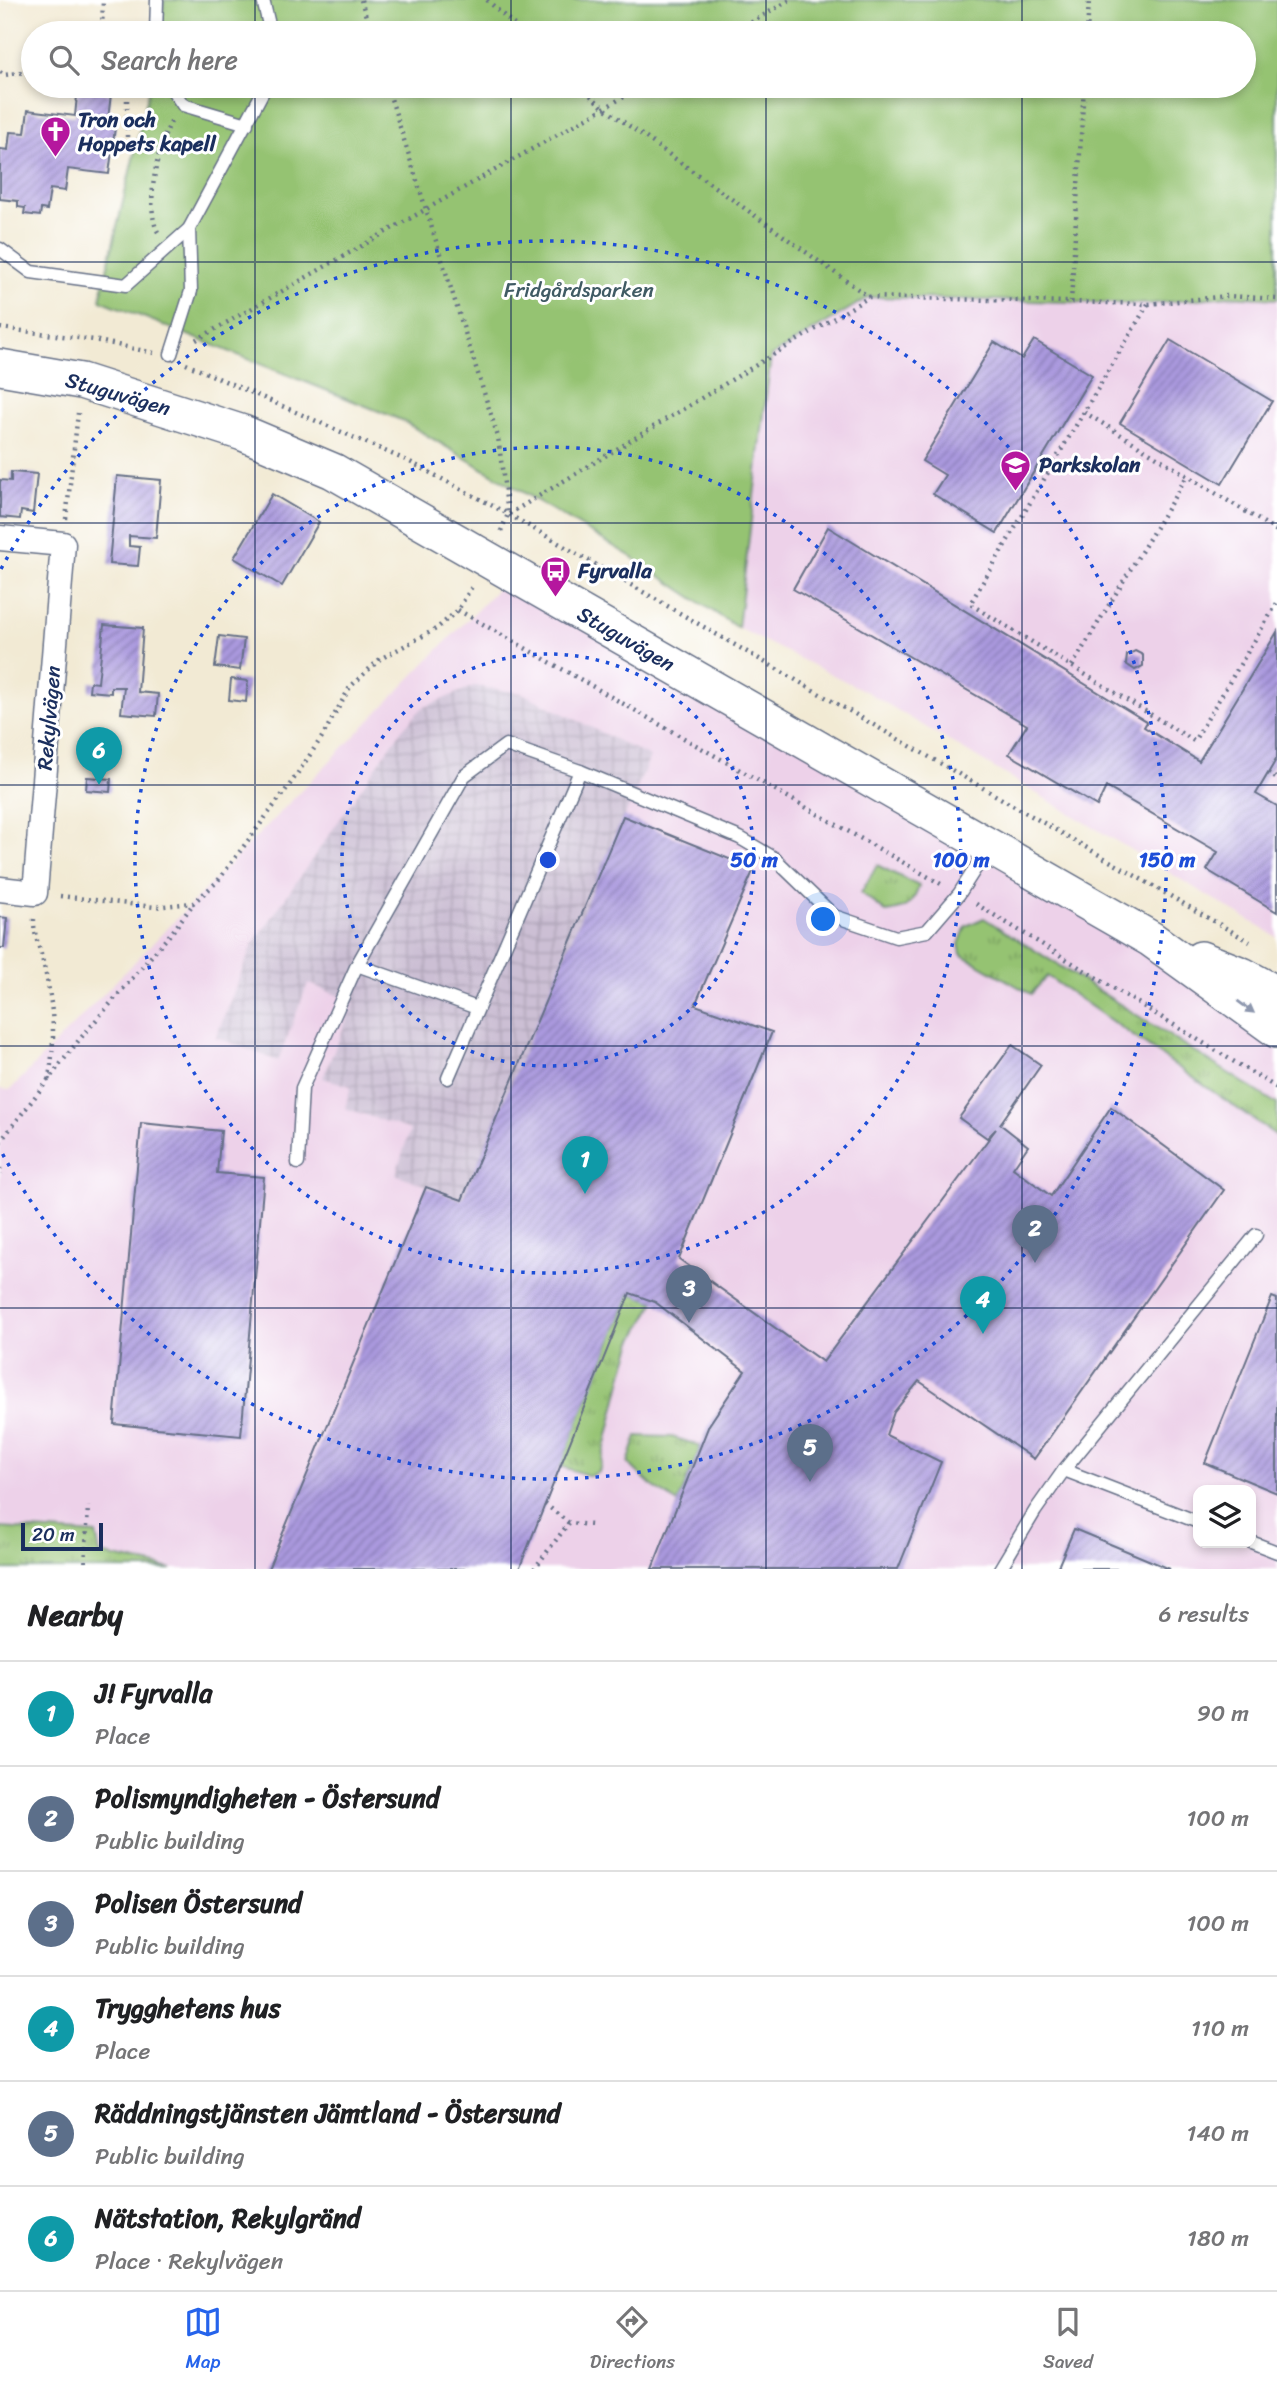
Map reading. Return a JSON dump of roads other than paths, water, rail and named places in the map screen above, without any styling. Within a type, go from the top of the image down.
[{"type":"main road","name":"Stuguvägen","points":[[0,367],[81,381],[243,433],[333,471],[1151,939],[1277,1030]]},
{"type":"main road","name":"Stuguvägen","points":[[1151,939],[1242,975],[1277,994]]},
{"type":"street","name":"Rekylvägen","points":[[0,538],[63,544],[35,893],[0,889]]},
{"type":"lane","points":[[156,21],[157,0]]},
{"type":"lane","points":[[263,0],[268,21]]},
{"type":"lane","points":[[178,98],[183,105],[247,124]]},
{"type":"lane","points":[[0,250],[32,272],[126,285],[189,229],[260,98]]},
{"type":"lane","points":[[169,355],[191,291],[189,229]]},
{"type":"lane","points":[[298,1163],[302,1088],[357,965],[464,776],[506,745],[580,771],[740,838],[774,858],[834,916],[896,936],[927,931],[959,894],[989,846]]},
{"type":"lane","points":[[447,1078],[580,771]]},
{"type":"lane","points":[[357,965],[477,1008]]},
{"type":"lane","points":[[1000,1569],[1064,1470],[1256,1235]]},
{"type":"lane","points":[[1064,1470],[1193,1520]]},
{"type":"lane","points":[[1256,1544],[1277,1552]]},
{"type":"place","name":"Tron och Hoppets kapell","points":[[55,159]]},
{"type":"place","name":"Parkskolan","points":[[1016,492]]},
{"type":"place","name":"Fyrvalla","points":[[555,598]]},
{"type":"place","name":"Nätstation, Rekylgränd","points":[[99,785]]},
{"type":"place","name":"J! Fyrvalla","points":[[585,1194]]},
{"type":"place","name":"Polismyndigheten - Östersund","points":[[1035,1263]]},
{"type":"place","name":"Polisen Östersund","points":[[689,1323]]},
{"type":"place","name":"Trygghetens hus","points":[[983,1334]]},
{"type":"place","name":"Räddningstjänsten Jämtland - Östersund","points":[[810,1482]]},
{"type":"park label","name":"Fridgårdsparken","points":[[579,290]]}]
